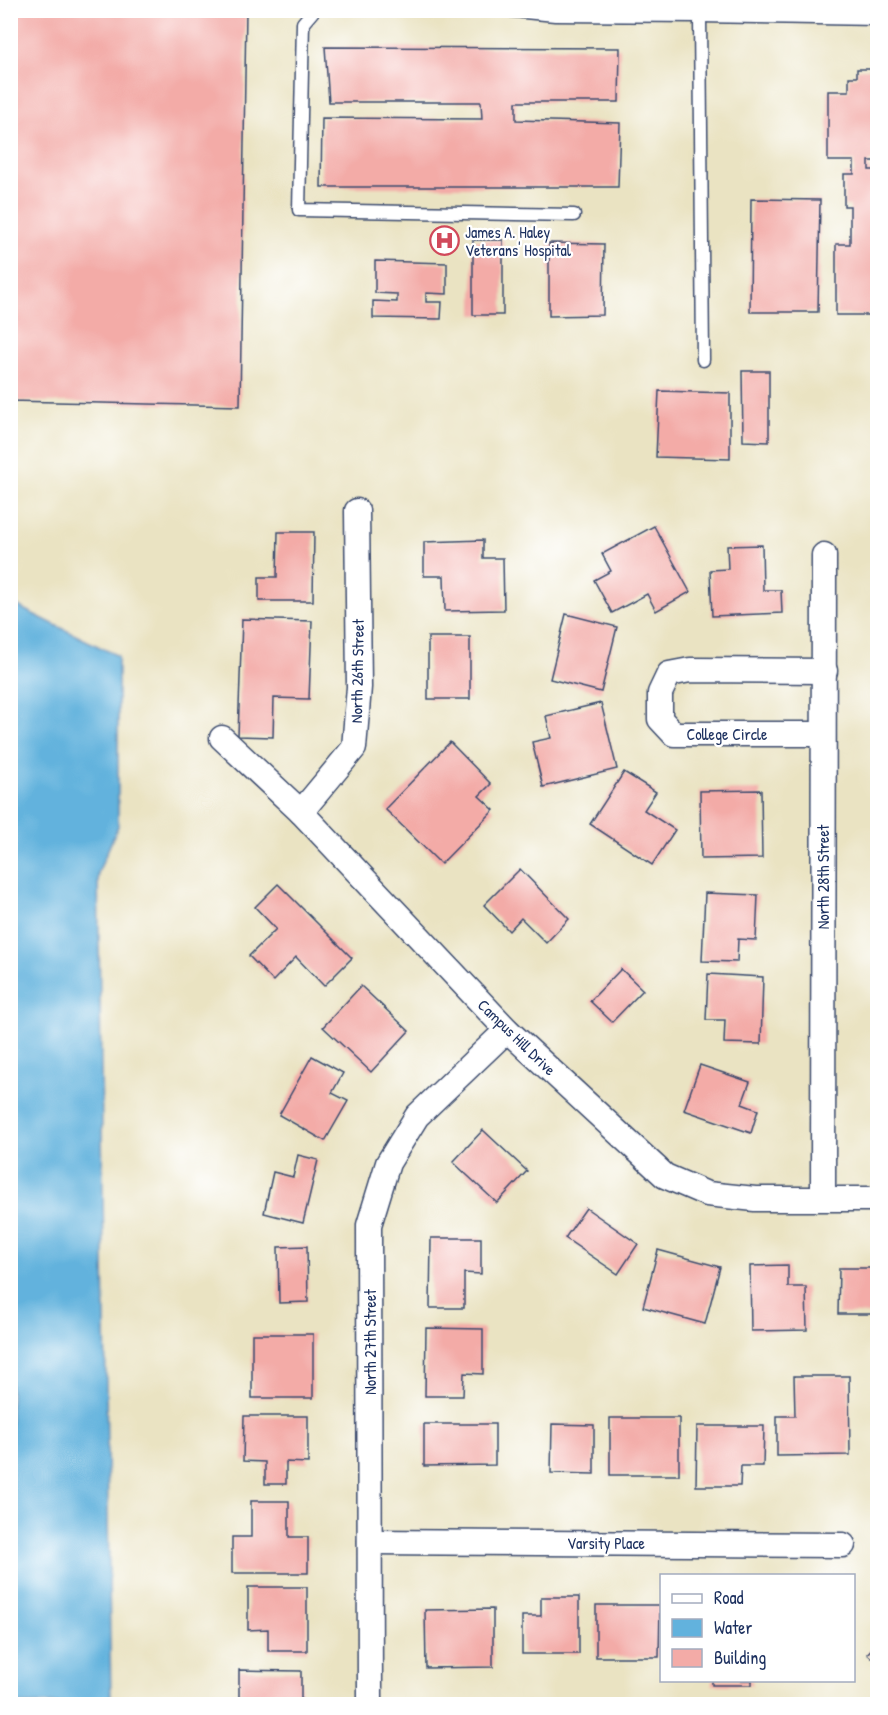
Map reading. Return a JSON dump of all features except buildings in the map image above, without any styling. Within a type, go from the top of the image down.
[{"type":"street","name":"North 26th Street","points":[[301,812],[354,748],[359,687],[357,511]]},
{"type":"street","name":"North 28th Street","points":[[823,1198],[824,555]]},
{"type":"street","name":"College Circle","points":[[823,734],[674,734],[660,719],[660,693],[669,674],[690,670],[825,671]]},
{"type":"street","name":"Campus Hill Drive","points":[[222,738],[301,812],[507,1030],[665,1176],[707,1194],[755,1199],[878,1199]]},
{"type":"street","name":"North 27th Street","points":[[370,1704],[369,1225],[388,1163],[417,1116],[507,1030]]},
{"type":"street","name":"Varsity Place","points":[[370,1542],[843,1545]]},
{"type":"lane","points":[[314,10],[303,23],[299,210],[574,215]]},
{"type":"lane","points":[[504,10],[700,16],[874,16]]},
{"type":"lane","points":[[700,16],[703,360]]},
{"type":"water","points":[[10,600],[25,610],[118,656],[118,826],[98,873],[111,1704],[11,1704]]},
{"type":"place","name":"James A. Haley Veterans' Hospital","points":[[444,241]]}]
